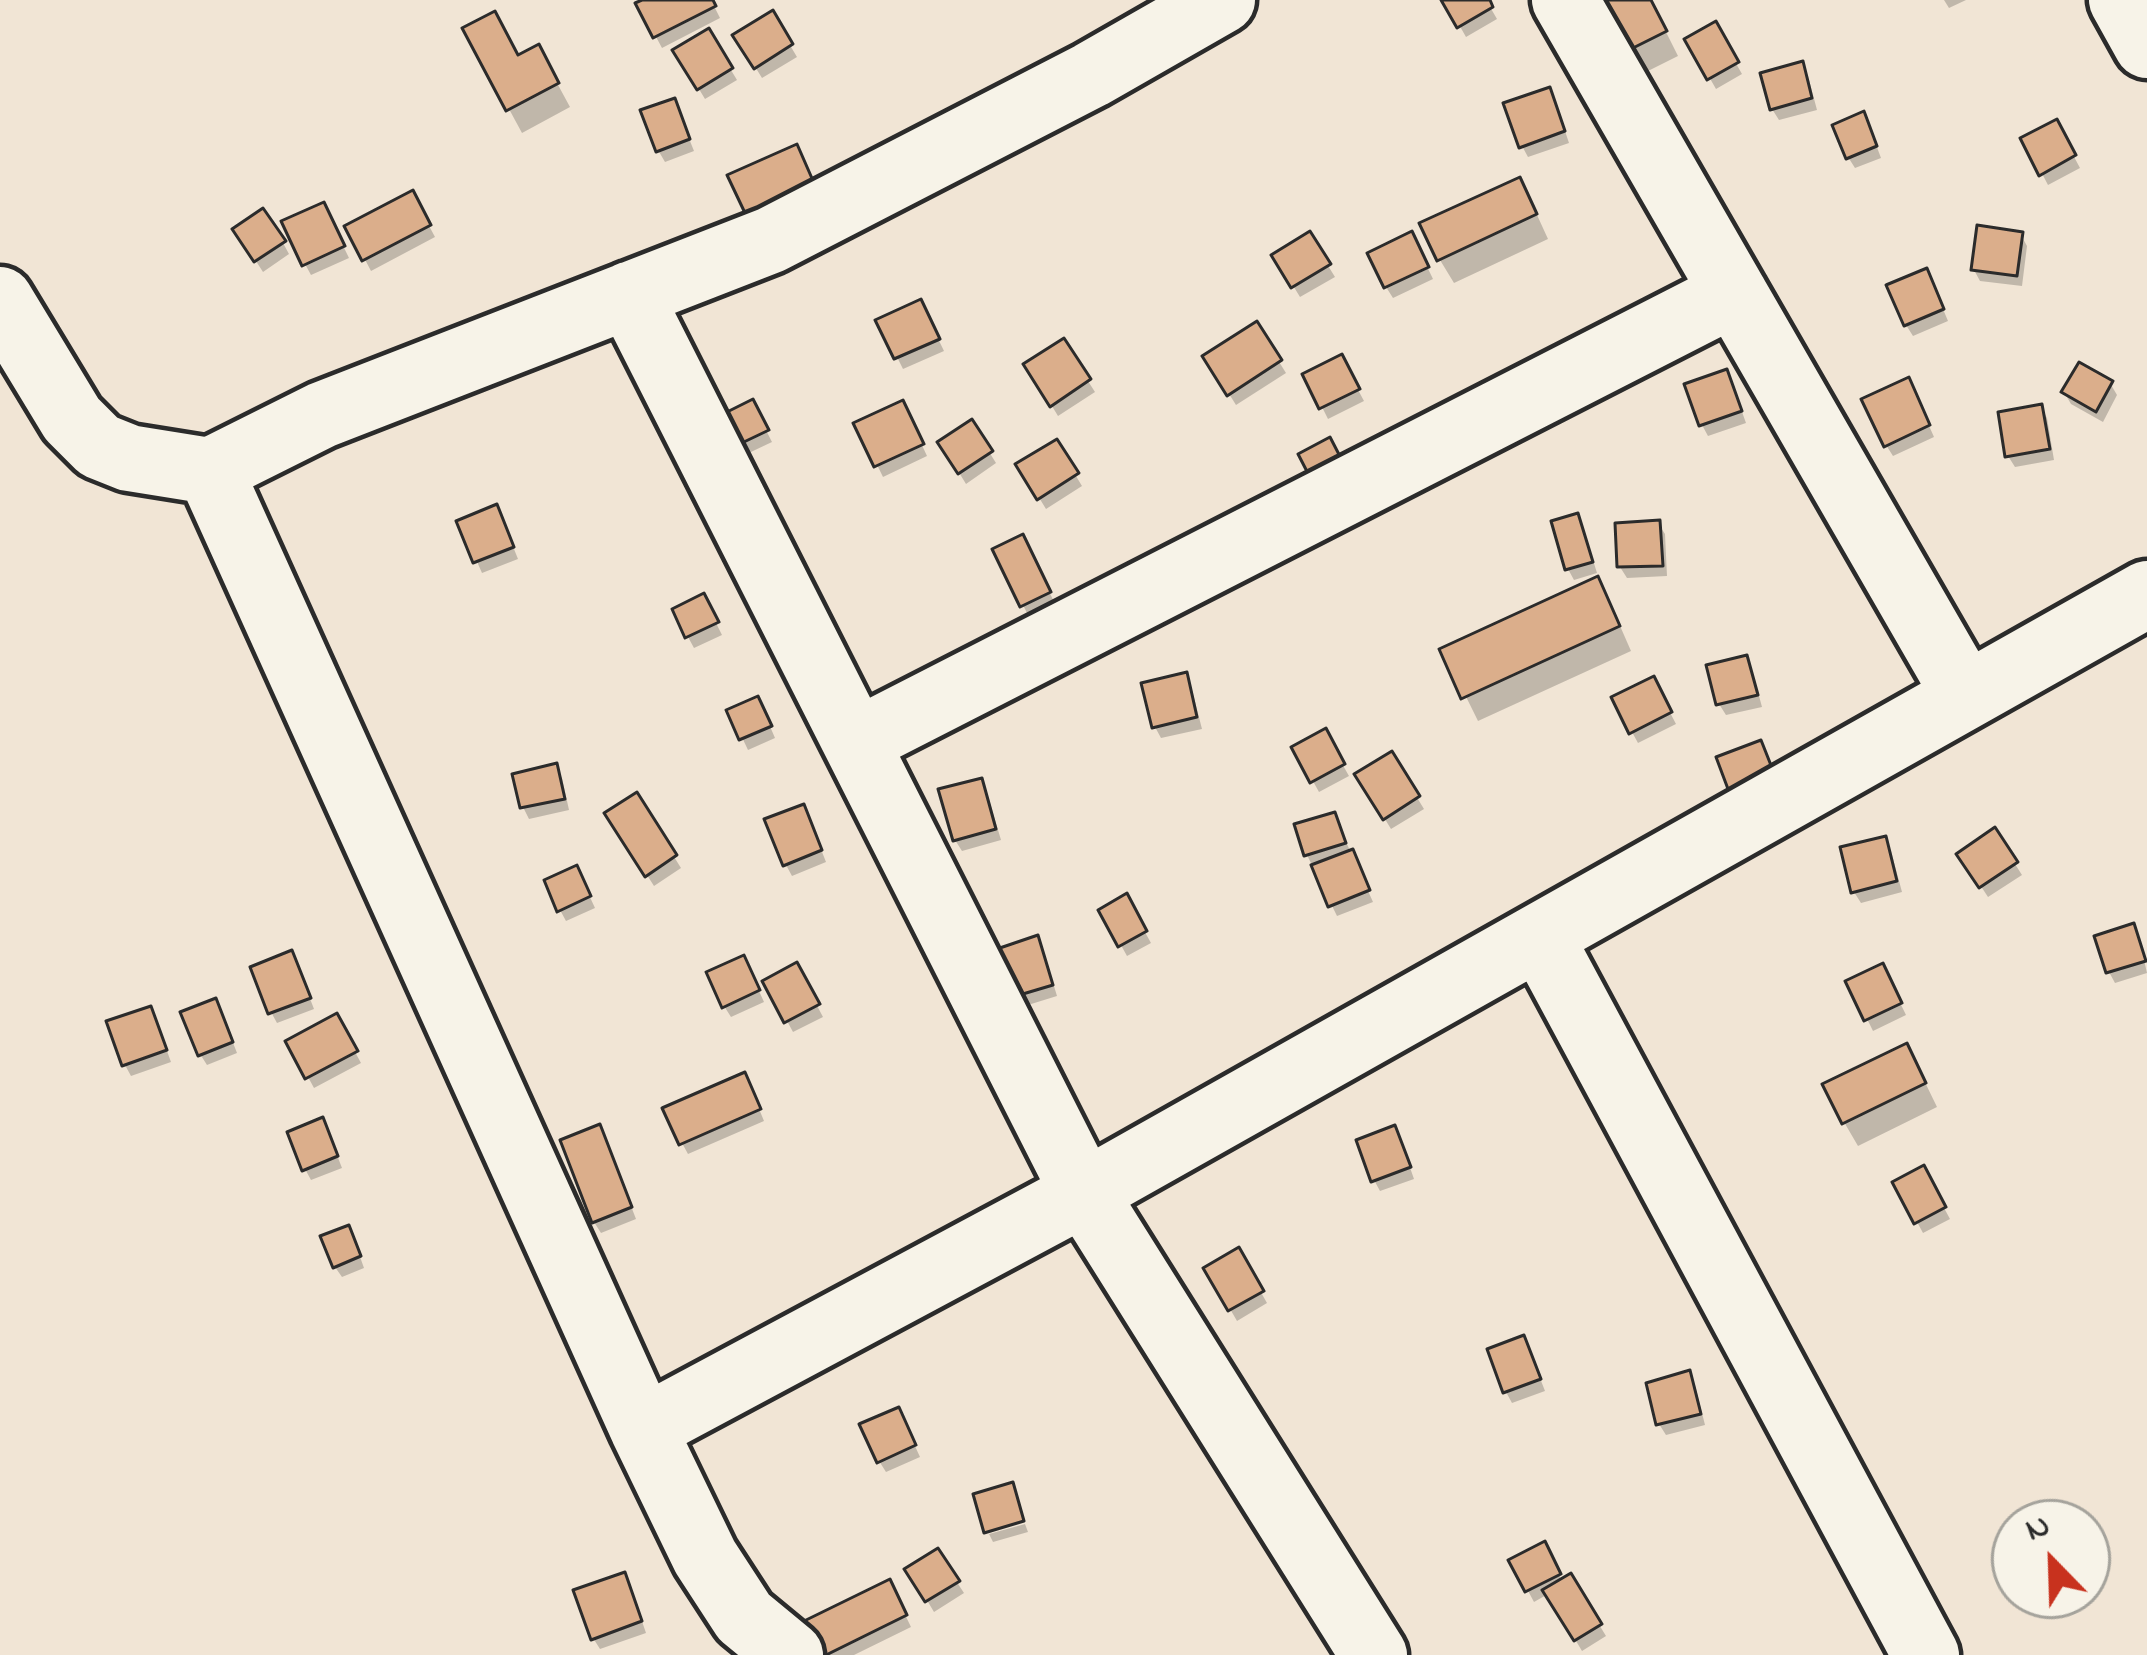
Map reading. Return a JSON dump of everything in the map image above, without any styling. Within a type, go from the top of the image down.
[{"type":"street","points":[[0,300],[72,419],[99,446],[130,458],[211,471],[322,415],[771,240],[1091,75],[1222,0]]},
{"type":"street","points":[[1564,0],[1966,696]]},
{"type":"street","points":[[2122,0],[2147,45]]},
{"type":"street","points":[[856,742],[1734,293]]},
{"type":"street","points":[[629,295],[1084,1193],[1374,1655]]},
{"type":"street","points":[[211,471],[705,1557],[744,1617],[790,1655]]},
{"type":"street","points":[[643,1429],[1084,1193],[2147,594]]},
{"type":"street","points":[[1540,937],[1926,1655]]},
{"type":"building","points":[[713,0],[716,6],[653,38],[635,3]]},
{"type":"building","points":[[1441,0],[1490,0],[1493,7],[1457,28]]},
{"type":"building","points":[[1589,0],[1651,0],[1667,31],[1617,56]]},
{"type":"building","points":[[773,10],[793,44],[754,69],[732,35]]},
{"type":"building","points":[[495,11],[518,55],[539,44],[559,83],[506,111],[462,28]]},
{"type":"building","points":[[1716,21],[1739,62],[1707,80],[1684,39]]},
{"type":"building","points":[[709,28],[733,68],[697,90],[672,50]]},
{"type":"building","points":[[1803,61],[1812,98],[1770,110],[1760,73]]},
{"type":"building","points":[[1550,87],[1565,131],[1519,148],[1503,103]]},
{"type":"building","points":[[675,98],[690,139],[656,152],[640,110]]},
{"type":"building","points":[[1864,111],[1877,146],[1846,159],[1832,125]]},
{"type":"building","points":[[2057,119],[2076,155],[2039,176],[2020,138]]},
{"type":"building","points":[[797,144],[814,183],[745,213],[727,175]]},
{"type":"building","points":[[1520,177],[1537,214],[1437,261],[1419,223]]},
{"type":"building","points":[[413,190],[431,225],[362,261],[344,226]]},
{"type":"building","points":[[324,202],[345,246],[302,266],[281,221]]},
{"type":"building","points":[[263,208],[286,241],[254,262],[232,229]]},
{"type":"building","points":[[1977,225],[2023,232],[2017,276],[1971,270]]},
{"type":"building","points":[[1310,231],[1331,264],[1291,288],[1271,255]]},
{"type":"building","points":[[1412,231],[1429,267],[1384,288],[1367,253]]},
{"type":"building","points":[[1927,268],[1944,309],[1904,326],[1886,285]]},
{"type":"building","points":[[921,299],[940,339],[894,359],[875,320]]},
{"type":"building","points":[[1257,321],[1282,360],[1227,396],[1202,356]]},
{"type":"building","points":[[1064,338],[1091,379],[1050,407],[1023,364]]},
{"type":"building","points":[[1342,354],[1360,389],[1319,409],[1302,374]]},
{"type":"building","points":[[2079,362],[2113,381],[2096,412],[2061,392]]},
{"type":"building","points":[[1727,369],[1742,411],[1699,426],[1684,384]]},
{"type":"building","points":[[1909,377],[1930,425],[1884,447],[1861,399]]},
{"type":"building","points":[[753,399],[769,430],[725,451],[711,420]]},
{"type":"building","points":[[903,400],[924,444],[874,467],[853,423]]},
{"type":"building","points":[[2042,404],[2050,449],[2005,457],[1998,412]]},
{"type":"building","points":[[972,419],[993,451],[958,474],[937,442]]},
{"type":"building","points":[[1330,437],[1347,470],[1315,487],[1298,454]]},
{"type":"building","points":[[1057,439],[1079,473],[1037,500],[1015,464]]},
{"type":"building","points":[[497,504],[514,547],[473,563],[456,521]]},
{"type":"building","points":[[1578,513],[1593,562],[1565,570],[1551,521]]},
{"type":"building","points":[[1660,520],[1663,566],[1617,567],[1615,523]]},
{"type":"building","points":[[1023,534],[1051,592],[1020,607],[992,549]]},
{"type":"building","points":[[1598,576],[1620,626],[1461,699],[1439,649]]},
{"type":"building","points":[[704,593],[719,622],[685,638],[672,609]]},
{"type":"building","points":[[1747,655],[1758,695],[1716,705],[1706,665]]},
{"type":"building","points":[[1187,672],[1197,717],[1152,728],[1141,683]]},
{"type":"building","points":[[1654,676],[1672,712],[1629,734],[1611,697]]},
{"type":"building","points":[[758,696],[772,726],[739,740],[726,710]]},
{"type":"building","points":[[1326,728],[1345,764],[1310,783],[1291,747]]},
{"type":"building","points":[[1761,740],[1776,778],[1731,797],[1716,757]]},
{"type":"building","points":[[1392,751],[1420,796],[1383,820],[1354,774]]},
{"type":"building","points":[[557,763],[565,799],[520,808],[512,774]]},
{"type":"building","points":[[982,778],[996,829],[953,841],[938,789]]},
{"type":"building","points":[[637,792],[677,855],[645,877],[604,813]]},
{"type":"building","points":[[804,804],[822,850],[783,866],[764,819]]},
{"type":"building","points":[[1335,812],[1346,843],[1304,856],[1294,824]]},
{"type":"building","points":[[1995,827],[2018,862],[1979,888],[1956,854]]},
{"type":"building","points":[[1886,836],[1897,881],[1851,893],[1840,847]]},
{"type":"building","points":[[1353,849],[1370,890],[1328,907],[1311,865]]},
{"type":"building","points":[[577,865],[591,896],[557,912],[544,880]]},
{"type":"building","points":[[1127,893],[1147,931],[1118,947],[1098,910]]},
{"type":"building","points":[[2134,923],[2146,961],[2106,973],[2094,936]]},
{"type":"building","points":[[1038,935],[1053,985],[1006,999],[991,951]]},
{"type":"building","points":[[292,950],[311,998],[268,1014],[250,967]]},
{"type":"building","points":[[744,955],[760,990],[722,1008],[706,972]]},
{"type":"building","points":[[797,962],[820,1004],[784,1023],[762,981]]},
{"type":"building","points":[[1883,963],[1902,1003],[1864,1021],[1845,981]]},
{"type":"building","points":[[216,998],[233,1042],[198,1056],[180,1012]]},
{"type":"building","points":[[151,1006],[167,1050],[122,1066],[106,1021]]},
{"type":"building","points":[[337,1013],[358,1051],[305,1079],[285,1041]]},
{"type":"building","points":[[1907,1043],[1926,1083],[1842,1124],[1822,1084]]},
{"type":"building","points":[[745,1072],[761,1109],[679,1145],[662,1108]]},
{"type":"building","points":[[323,1117],[338,1156],[302,1171],[287,1132]]},
{"type":"building","points":[[600,1124],[632,1207],[592,1223],[560,1140]]},
{"type":"building","points":[[1395,1125],[1411,1167],[1371,1182],[1356,1140]]},
{"type":"building","points":[[1924,1165],[1946,1207],[1914,1224],[1892,1182]]},
{"type":"building","points":[[349,1225],[361,1256],[333,1268],[320,1236]]},
{"type":"building","points":[[1239,1247],[1264,1291],[1228,1311],[1203,1268]]},
{"type":"building","points":[[1524,1335],[1541,1379],[1503,1393],[1487,1349]]},
{"type":"building","points":[[1690,1370],[1701,1414],[1656,1425],[1646,1383]]},
{"type":"building","points":[[899,1407],[916,1445],[877,1463],[859,1424]]},
{"type":"building","points":[[1013,1482],[1024,1521],[984,1533],[973,1494]]},
{"type":"building","points":[[1545,1541],[1561,1574],[1525,1592],[1508,1560]]},
{"type":"building","points":[[938,1548],[960,1581],[925,1602],[904,1569]]},
{"type":"building","points":[[625,1572],[642,1621],[591,1640],[573,1590]]},
{"type":"building","points":[[1571,1573],[1602,1624],[1574,1641],[1542,1590]]},
{"type":"building","points":[[890,1579],[907,1615],[818,1655],[802,1622]]}]
